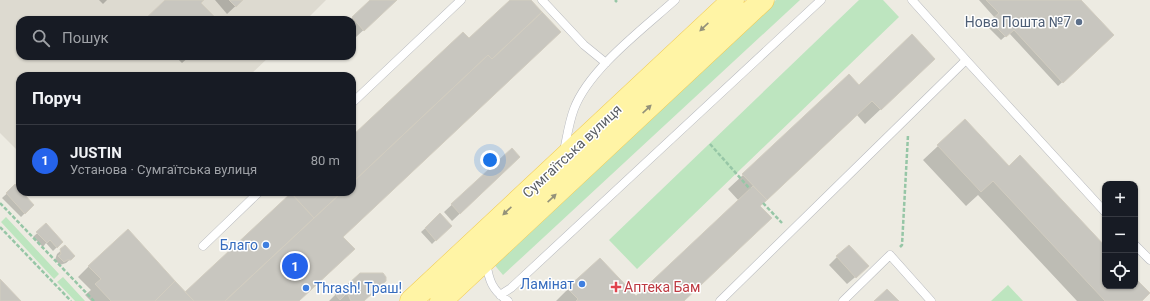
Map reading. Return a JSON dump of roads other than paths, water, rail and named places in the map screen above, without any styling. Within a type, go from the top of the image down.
[{"type":"main road","name":"Сумгаїтська вулиця","points":[[411,301],[733,0]]},
{"type":"main road","name":"Сумгаїтська вулиця","points":[[441,301],[763,0]]},
{"type":"lane","points":[[356,100],[461,0]]},
{"type":"lane","points":[[542,0],[584,44],[606,63]]},
{"type":"lane","points":[[563,159],[574,109],[588,84],[606,63],[675,0]]},
{"type":"lane","points":[[500,295],[511,288],[821,0]]},
{"type":"lane","points":[[912,0],[1102,209]]},
{"type":"lane","points":[[720,301],[966,60]]},
{"type":"lane","points":[[203,246],[256,196]]},
{"type":"lane","points":[[1138,248],[1150,260]]},
{"type":"lane","points":[[843,301],[890,255],[931,301]]},
{"type":"lane","points":[[486,260],[489,281],[500,295],[508,301]]},
{"type":"place","name":"Нова Пошта №7","points":[[1079,22]]},
{"type":"place","name":"Благо","points":[[266,245]]},
{"type":"place","name":"JUSTIN","points":[[295,266]]},
{"type":"place","name":"Ламінат","points":[[582,284]]},
{"type":"place","name":"Аптека Бам","points":[[616,287]]},
{"type":"place","name":"Thrash! Траш!","points":[[306,288]]}]
